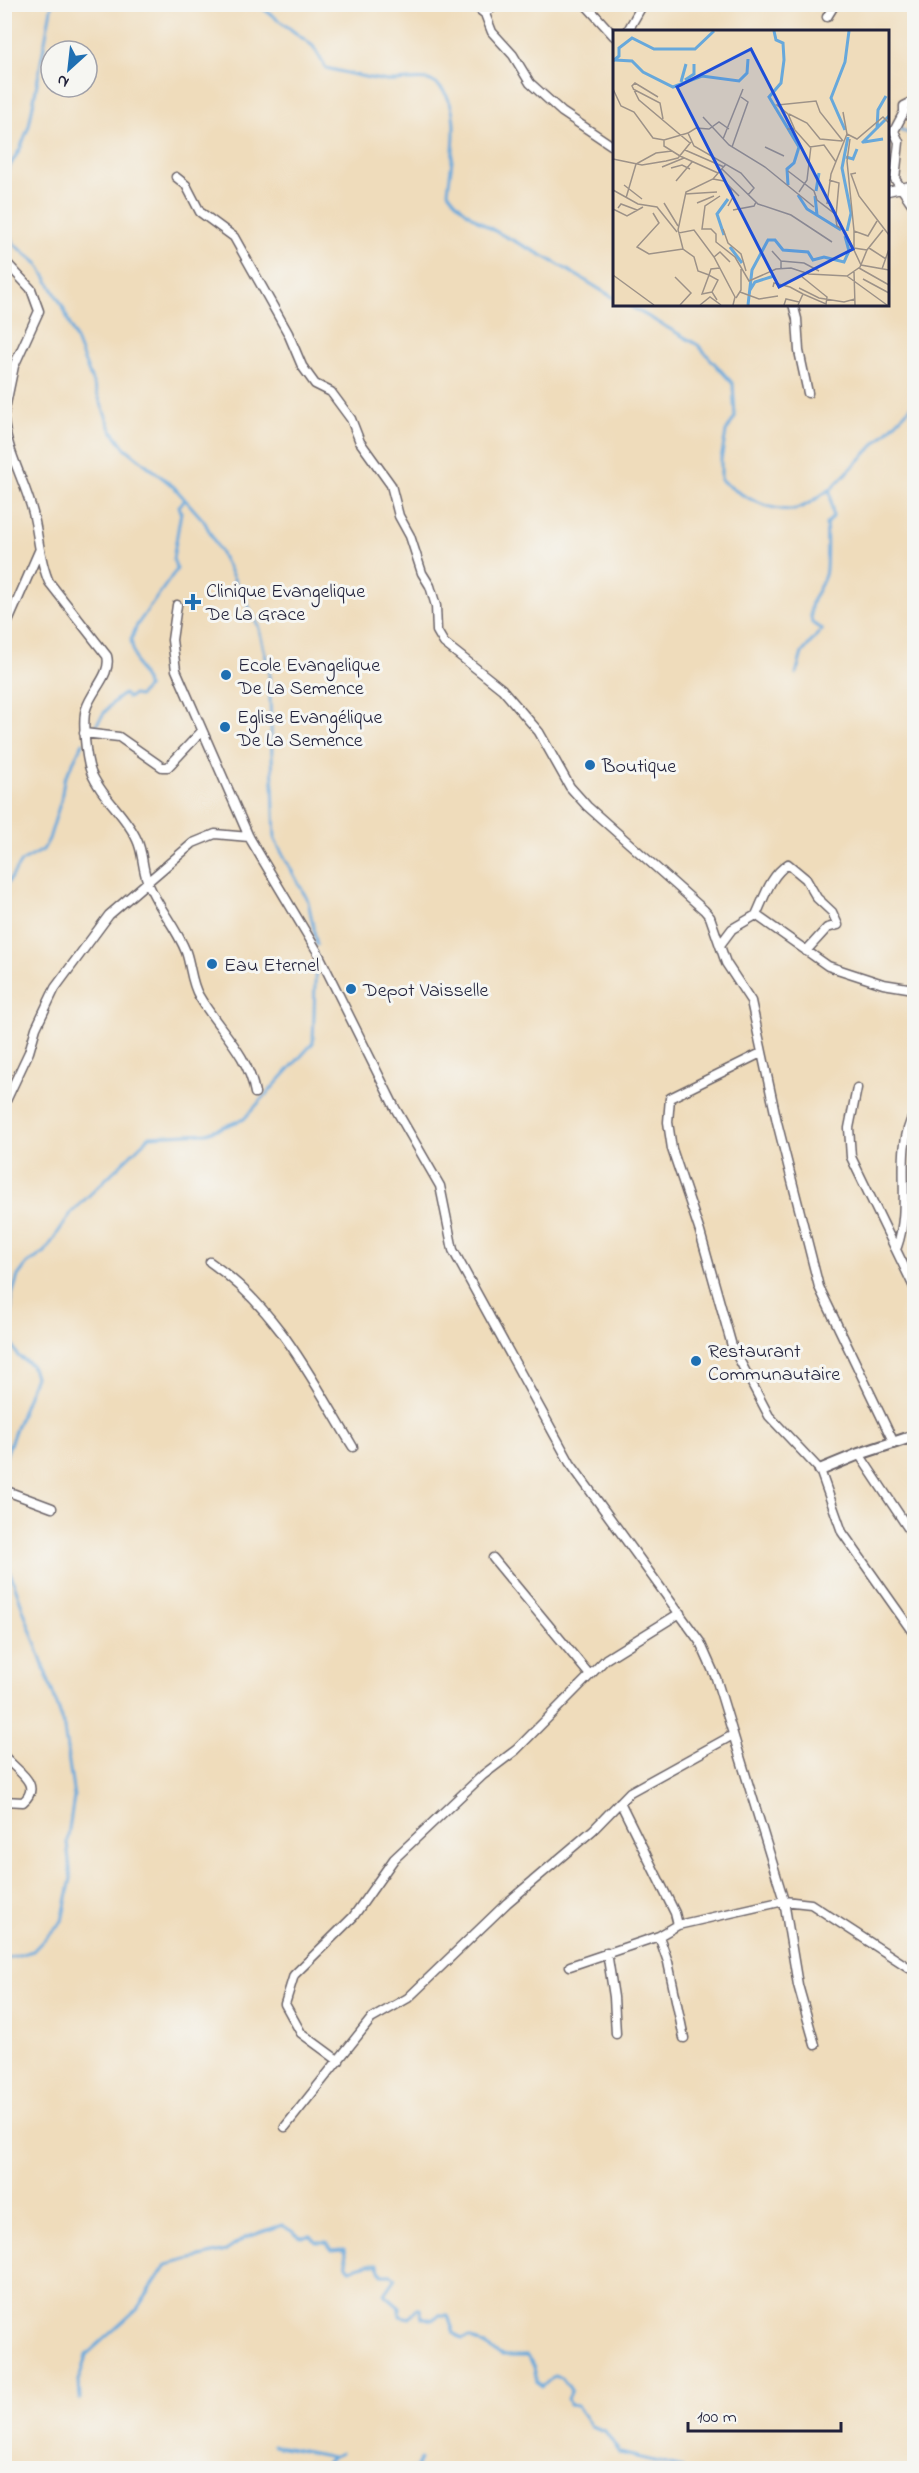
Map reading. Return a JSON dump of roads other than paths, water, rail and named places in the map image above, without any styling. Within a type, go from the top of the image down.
[{"type":"street","points":[[473,4],[485,14],[492,32],[513,55],[530,83],[562,112],[613,146]]},
{"type":"street","points":[[485,14],[495,4]]},
{"type":"street","points":[[585,4],[613,34]]},
{"type":"street","points":[[628,30],[643,4]]},
{"type":"street","points":[[827,17],[835,4]]},
{"type":"street","points":[[915,102],[904,106],[904,112],[894,130],[899,142],[895,179],[899,189],[915,207]]},
{"type":"street","points":[[176,177],[186,184],[200,212],[234,237],[288,333],[302,366],[315,384],[331,392],[351,419],[360,442],[391,485],[399,516],[410,536],[422,573],[430,586],[436,606],[437,631],[444,644],[502,689],[539,732],[570,788],[587,806],[704,910],[726,963],[751,1001],[761,1053],[819,1287],[893,1441]]},
{"type":"street","points":[[889,191],[915,185]]},
{"type":"street","points":[[4,260],[31,289],[39,311],[14,366],[4,414]]},
{"type":"street","points":[[794,306],[797,319],[799,351],[808,393]]},
{"type":"street","points":[[4,420],[6,435],[33,512],[39,550],[49,582],[107,656],[109,662],[108,670],[96,685],[86,709],[91,733],[89,769],[138,840],[147,880],[172,922],[186,953],[197,993],[225,1030],[252,1073],[255,1093]]},
{"type":"street","points":[[4,631],[39,550]]},
{"type":"street","points":[[177,605],[172,640],[176,670],[202,731],[249,837],[317,951],[395,1108],[440,1186],[453,1250],[570,1463],[700,1642],[716,1678],[784,1901],[796,1976],[815,2045]]},
{"type":"street","points":[[91,733],[125,740],[162,767],[168,767],[202,731]]},
{"type":"street","points":[[4,1105],[29,1052],[36,1028],[69,966],[109,915],[147,880],[182,855],[193,843],[209,835],[249,837]]},
{"type":"street","points":[[720,945],[732,928],[756,915],[769,884],[779,870],[788,864],[807,879],[817,898],[832,912],[838,925],[827,928],[806,951]]},
{"type":"street","points":[[756,915],[828,966],[883,984],[915,989]]},
{"type":"street","points":[[761,1053],[670,1098],[668,1122],[672,1149],[700,1232],[732,1346],[769,1416],[820,1470],[842,1532],[915,1634]]},
{"type":"street","points":[[857,1088],[849,1128],[851,1157],[915,1287]]},
{"type":"street","points":[[897,1247],[903,1231],[906,1203],[903,1144],[915,1114]]},
{"type":"street","points":[[210,1262],[253,1297],[278,1325],[353,1447]]},
{"type":"street","points":[[820,1470],[893,1441],[915,1436]]},
{"type":"street","points":[[859,1454],[915,1537]]},
{"type":"street","points":[[4,1490],[52,1508]]},
{"type":"street","points":[[493,1558],[589,1674]]},
{"type":"street","points":[[339,2061],[301,2032],[285,2004],[294,1975],[352,1917],[394,1859],[483,1775],[516,1750],[589,1674],[606,1659],[680,1613]]},
{"type":"street","points":[[285,2127],[371,2019],[408,1998],[507,1903],[563,1858],[630,1792],[733,1735]]},
{"type":"street","points":[[4,1755],[30,1781],[32,1788],[30,1796],[23,1802],[4,1801]]},
{"type":"street","points":[[620,1802],[675,1913],[678,1925]]},
{"type":"street","points":[[570,1966],[660,1936],[678,1925],[784,1901],[811,1904],[915,1971]]},
{"type":"street","points":[[660,1936],[684,2038]]},
{"type":"street","points":[[607,1952],[614,1997],[616,2034]]},
{"type":"waterway","points":[[4,176],[20,149],[29,126],[52,4]]},
{"type":"waterway","points":[[257,4],[313,46],[326,68],[381,80],[427,80],[442,89],[453,115],[453,147],[448,192],[457,203],[467,213],[491,229],[552,261],[613,297]]},
{"type":"waterway","points":[[898,128],[914,136]]},
{"type":"waterway","points":[[4,221],[14,244],[38,264],[63,307],[111,429],[124,447],[174,487],[204,521],[258,625],[269,670],[275,840],[308,901],[317,945]]},
{"type":"waterway","points":[[630,306],[698,345],[733,384],[735,417],[726,432],[721,460],[721,480],[744,496],[762,504],[790,510],[800,508],[817,498],[832,488],[914,404]]},
{"type":"waterway","points":[[796,674],[802,653],[822,629],[812,623],[811,608],[826,571],[826,524],[833,517],[830,490]]},
{"type":"waterway","points":[[91,733],[113,702],[124,694],[128,698],[133,695],[139,696],[148,687],[136,663],[131,640],[137,625],[177,569],[173,559],[181,512],[179,506],[185,500]]},
{"type":"waterway","points":[[4,889],[21,862],[43,850],[49,839],[61,800],[64,780],[83,743]]},
{"type":"waterway","points":[[4,1461],[35,1376],[31,1365],[18,1356],[10,1341],[12,1295],[18,1276],[27,1264],[45,1252],[71,1213],[150,1136],[207,1133],[244,1119],[313,1043],[316,954]]},
{"type":"waterway","points":[[4,1555],[63,1722],[74,1797],[67,1842],[71,1879],[62,1921],[33,1951],[4,1959]]},
{"type":"waterway","points":[[80,2399],[79,2380],[86,2355],[137,2309],[166,2265],[226,2251],[245,2238],[282,2225],[301,2237],[311,2236],[316,2242],[326,2242],[332,2250],[344,2249],[350,2269],[378,2264],[382,2275],[391,2275],[396,2278],[385,2294],[400,2307],[400,2316],[410,2318],[416,2309],[420,2309],[422,2317],[432,2320],[439,2315],[448,2315],[454,2333],[462,2339],[470,2337],[502,2356],[528,2356],[534,2367],[537,2383],[542,2387],[554,2376],[562,2378],[571,2390],[567,2399],[569,2405],[577,2406],[591,2426],[605,2431],[620,2453],[683,2468]]},
{"type":"waterway","points":[[273,2445],[332,2457]]},
{"type":"waterway","points":[[320,2468],[332,2457],[341,2453]]},
{"type":"waterway","points":[[410,2468],[416,2468],[420,2459]]},
{"type":"place","name":"Clinique Evangelique De La Grace","points":[[193,602]]},
{"type":"place","name":"Ecole Evangelique De La Semence","points":[[226,675]]},
{"type":"place","name":"Eglise Evangélique De La Semence","points":[[225,727]]},
{"type":"place","name":"Boutique","points":[[590,765]]},
{"type":"place","name":"Eau Eternel","points":[[212,964]]},
{"type":"place","name":"Depot Vaisselle","points":[[351,989]]},
{"type":"place","name":"Restaurant Communautaire","points":[[696,1361]]}]
